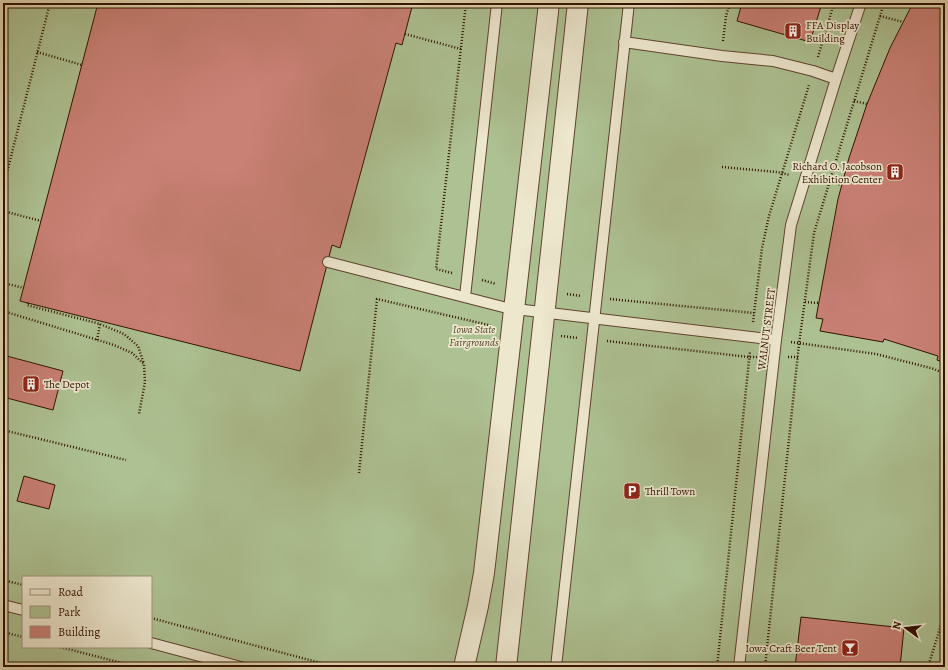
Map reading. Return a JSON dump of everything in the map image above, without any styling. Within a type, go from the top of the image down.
[{"type":"street","points":[[464,667],[484,573],[549,3]]},
{"type":"street","points":[[506,667],[578,3]]},
{"type":"lane","points":[[465,297],[497,3]]},
{"type":"lane","points":[[556,667],[629,3]]},
{"type":"lane","name":"WALNUT STREET","points":[[739,667],[776,340],[791,225],[836,79],[862,3]]},
{"type":"lane","points":[[624,42],[722,56],[773,61],[813,71],[836,79]]},
{"type":"lane","points":[[328,262],[507,308],[776,340]]},
{"type":"lane","points":[[3,605],[22,610]]},
{"type":"lane","points":[[152,643],[241,667]]},
{"type":"path","points":[[3,188],[50,3]]},
{"type":"path","points":[[722,56],[726,16],[730,3]]},
{"type":"path","points":[[765,667],[799,344],[814,234],[884,3]]},
{"type":"path","points":[[880,16],[903,22]]},
{"type":"path","points":[[405,34],[461,49]]},
{"type":"path","points":[[37,52],[82,65]]},
{"type":"path","points":[[854,100],[867,104]]},
{"type":"path","points":[[722,166],[777,172],[842,185]]},
{"type":"path","points":[[3,211],[41,221]]},
{"type":"path","points":[[3,283],[24,288]]},
{"type":"path","points":[[805,302],[819,303]]},
{"type":"path","points":[[28,303],[27,305],[100,324],[124,334],[138,346],[144,364],[145,382],[139,414]]},
{"type":"path","points":[[3,311],[114,345],[132,353],[144,364]]},
{"type":"path","points":[[97,340],[100,324]]},
{"type":"path","points":[[776,340],[876,354],[934,369],[945,374]]},
{"type":"path","points":[[3,430],[126,460]]},
{"type":"path","points":[[3,580],[22,585]]},
{"type":"path","points":[[928,667],[945,612]]},
{"type":"path","points":[[152,618],[336,667]]},
{"type":"path","points":[[3,632],[22,637]]},
{"type":"path","points":[[64,648],[138,667]]},
{"type":"green space","name":"Iowa State Fairgrounds","points":[[3,3],[945,3],[945,667],[3,667]]},
{"type":"building","points":[[98,3],[413,3],[402,45],[396,43],[340,248],[332,245],[300,371],[20,301]]},
{"type":"building","name":"FFA Display Building","points":[[742,3],[822,3],[810,42],[737,21]]},
{"type":"building","name":"Richard O. Jacobson Exhibition Center","points":[[913,3],[945,3],[945,363],[937,360],[938,356],[884,339],[883,342],[820,331],[823,319],[816,318],[838,199],[849,158],[867,104],[890,48]]},
{"type":"building","name":"The Depot","points":[[3,355],[63,371],[53,410],[3,397]]},
{"type":"building","points":[[24,476],[55,485],[49,509],[17,501]]},
{"type":"building","name":"Iowa Craft Beer Tent","points":[[801,617],[904,628],[900,667],[795,667]]},
{"type":"place","name":"FFA Display Building","points":[[793,31]]},
{"type":"place","name":"Richard O. Jacobson Exhibition Center","points":[[895,172]]},
{"type":"place","name":"The Depot","points":[[31,384]]},
{"type":"place","name":"Thrill Town","points":[[632,491]]},
{"type":"place","name":"Iowa Craft Beer Tent","points":[[850,648]]}]
